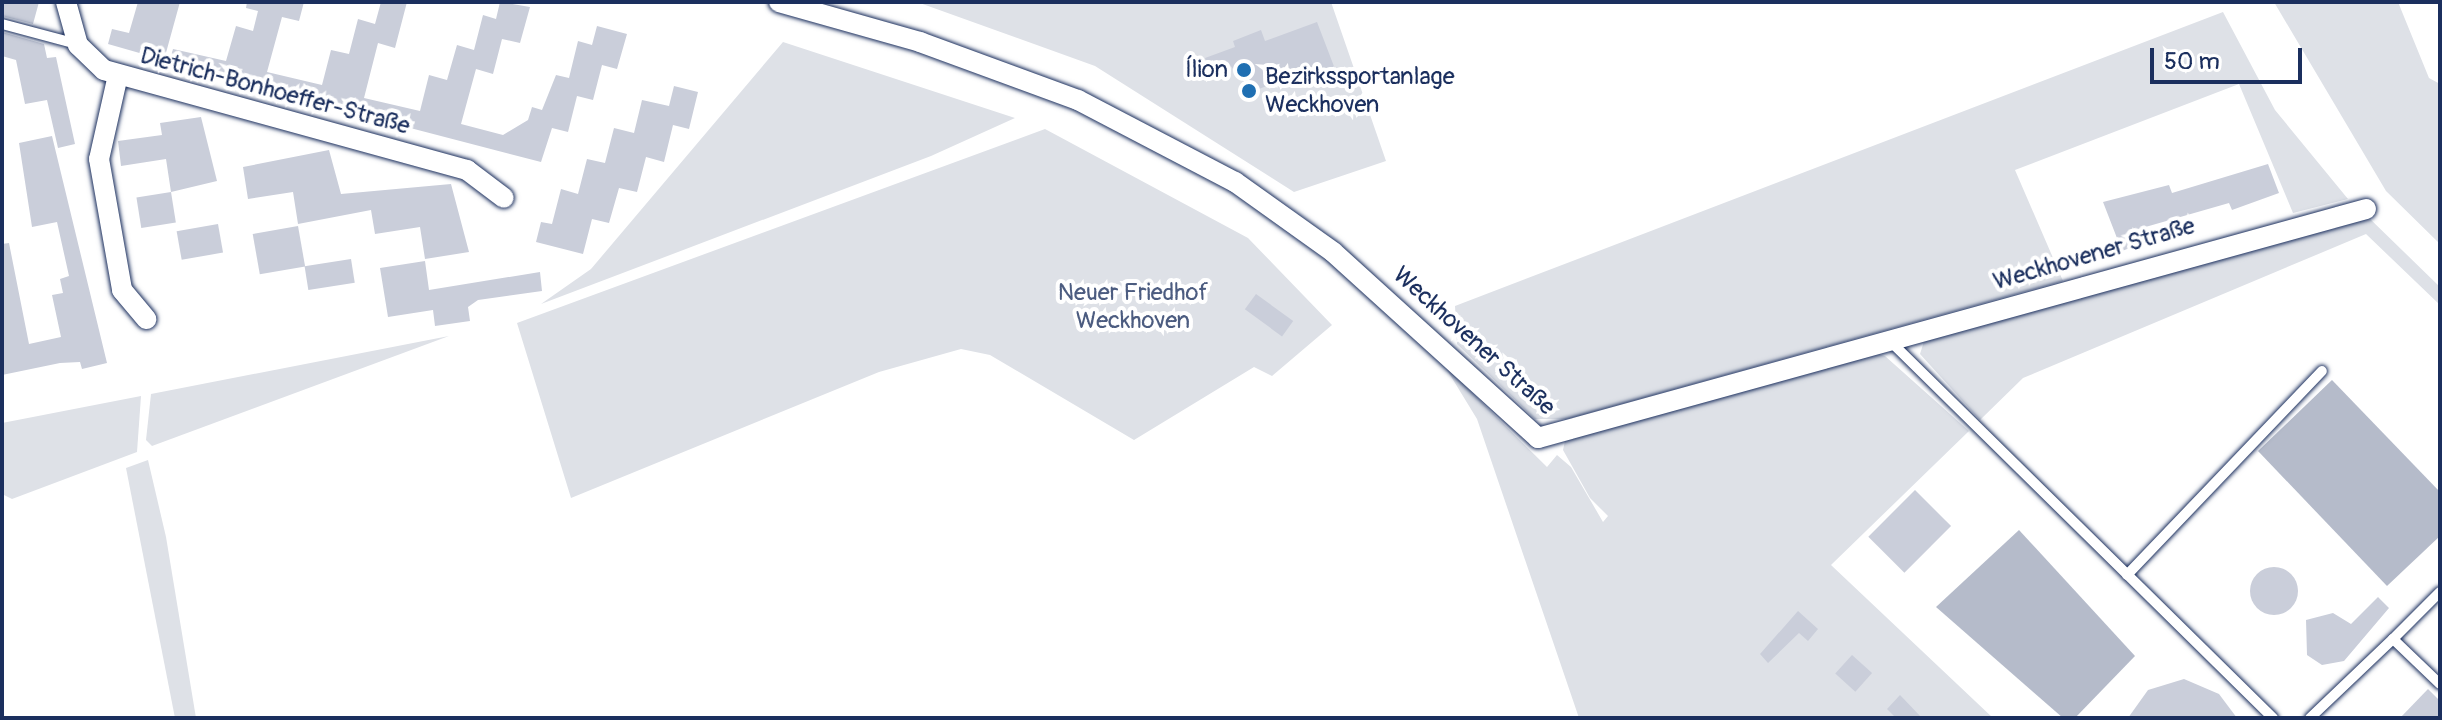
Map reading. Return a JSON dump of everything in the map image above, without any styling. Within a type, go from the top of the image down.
[{"type":"street","points":[[66,2],[78,45]]},
{"type":"street","name":"Weckhovener Straße","points":[[779,2],[920,42],[1078,100],[1235,182],[1333,252],[1538,438],[2366,209]]},
{"type":"street","name":"Dietrich-Bonhoeffer-Straße","points":[[78,45],[92,62],[118,75],[467,170],[504,198]]},
{"type":"street","points":[[118,75],[99,159],[122,290],[146,319]]},
{"type":"lane","points":[[2,24],[78,45]]},
{"type":"lane","points":[[1887,339],[2273,718]]},
{"type":"lane","points":[[2127,575],[2322,371]]},
{"type":"lane","points":[[2310,718],[2440,592]]},
{"type":"lane","points":[[2393,639],[2440,684]]},
{"type":"green space","name":"Bezirkssportanlage Weckhoven","points":[[917,2],[1331,2],[1386,161],[1294,192],[1095,66]]},
{"type":"green space","points":[[2274,2],[2398,2],[2429,78],[2440,84],[2440,244],[2386,191]]},
{"type":"green space","points":[[2223,12],[2275,110],[2348,199],[2293,213],[2239,84],[2015,170],[2063,281],[1567,419],[1535,419],[1457,344],[1455,306]]},
{"type":"green space","points":[[783,42],[1015,118],[931,156],[541,304],[591,269]]},
{"type":"green space","name":"Neuer Friedhof Weckhoven","points":[[1045,129],[1248,238],[1332,325],[1272,376],[1254,367],[1134,440],[990,355],[961,349],[879,372],[571,498],[517,323]]},
{"type":"green space","points":[[2366,215],[2440,287],[2440,305],[2366,234],[2023,378],[1980,420],[1920,354],[1926,335]]},
{"type":"green space","points":[[449,336],[152,446],[146,440],[151,394]]},
{"type":"green space","points":[[1874,353],[1885,356],[1969,431],[1831,565],[1993,718],[1579,718],[1477,419],[1444,365],[1547,467],[1557,455],[1571,467],[1603,522],[1608,516],[1590,498],[1563,450],[1565,441]]},
{"type":"green space","points":[[141,396],[137,452],[12,499],[4,495],[2,423]]},
{"type":"green space","points":[[148,460],[166,537],[196,718],[175,718],[126,468]]},
{"type":"water","points":[[2332,380],[2440,492],[2440,536],[2387,586],[2258,451]]},
{"type":"water","points":[[2019,530],[2135,656],[2075,718],[2063,718],[1936,607]]},
{"type":"building","points":[[2,2],[39,2],[33,24],[2,16]]},
{"type":"building","points":[[138,2],[180,2],[164,60],[108,44],[112,29],[129,33]]},
{"type":"building","points":[[247,2],[304,2],[299,21],[282,17],[267,72],[322,85],[331,50],[349,54],[358,19],[375,24],[381,2],[407,2],[395,48],[378,43],[364,98],[420,111],[429,75],[447,80],[457,45],[474,50],[483,15],[496,19],[500,2],[530,7],[520,43],[502,39],[493,74],[476,69],[461,124],[503,135],[528,120],[532,107],[542,110],[556,75],[569,78],[578,41],[592,45],[597,26],[627,34],[617,69],[602,65],[593,100],[577,96],[568,132],[552,128],[541,162],[168,65],[173,49],[226,61],[236,26],[253,31],[258,11],[246,8]]},
{"type":"building","points":[[1317,22],[1335,69],[1306,80],[1303,72],[1251,92],[1230,65],[1210,72],[1205,58],[1235,47],[1233,41],[1261,30],[1265,41]]},
{"type":"building","points":[[2,32],[44,44],[47,58],[56,57],[75,144],[58,148],[47,100],[25,104],[16,60],[2,56]]},
{"type":"building","points":[[674,86],[698,92],[689,129],[673,125],[664,162],[646,157],[637,192],[619,188],[609,223],[592,219],[583,254],[536,242],[541,222],[552,224],[561,189],[578,194],[587,159],[605,163],[614,128],[634,133],[642,100],[669,106]]},
{"type":"building","points":[[201,117],[217,181],[171,192],[166,159],[121,166],[118,141],[162,135],[160,123]]},
{"type":"building","points":[[52,136],[107,363],[82,369],[80,362],[60,363],[2,375],[2,244],[9,243],[29,344],[61,337],[52,295],[63,293],[60,279],[69,276],[57,222],[32,227],[19,143]]},
{"type":"building","points":[[329,150],[341,194],[451,184],[469,252],[425,259],[420,227],[375,234],[371,210],[298,224],[293,192],[248,199],[243,167]]},
{"type":"building","points":[[2268,164],[2279,193],[2232,210],[2229,203],[2135,230],[2140,244],[2122,251],[2103,202],[2169,185],[2172,193]]},
{"type":"building","points":[[171,192],[176,223],[141,228],[136,197]]},
{"type":"building","points":[[218,224],[223,253],[182,260],[177,231]]},
{"type":"building","points":[[298,226],[305,266],[260,274],[253,234]]},
{"type":"building","points":[[351,259],[355,283],[308,290],[305,266]]},
{"type":"building","points":[[425,261],[429,290],[540,272],[542,291],[478,300],[468,307],[470,321],[435,326],[433,310],[388,317],[380,268]]},
{"type":"building","points":[[1256,294],[1293,321],[1282,336],[1245,309]]},
{"type":"building","points":[[1915,490],[1951,526],[1904,573],[1868,537]]},
{"type":"building","points":[[2274,567],[2283,568],[2291,574],[2297,582],[2297,600],[2291,608],[2283,614],[2274,615],[2265,614],[2257,608],[2251,600],[2250,591],[2251,582],[2257,574],[2265,568]]},
{"type":"building","points":[[2378,597],[2389,608],[2344,661],[2322,665],[2307,655],[2306,620],[2333,613],[2351,624]]},
{"type":"building","points":[[1798,611],[1818,629],[1808,641],[1799,633],[1768,663],[1760,654]]},
{"type":"building","points":[[1852,655],[1872,673],[1855,692],[1835,674]]},
{"type":"building","points":[[2184,679],[2219,694],[2237,718],[2128,718],[2148,690]]},
{"type":"building","points":[[2428,689],[2440,701],[2440,718],[2400,718]]},
{"type":"building","points":[[1900,695],[1922,718],[1896,718],[1887,709]]},
{"type":"place","name":"Ílion","points":[[1244,70]]},
{"type":"place","name":"Bezirkssportanlage Weckhoven","points":[[1249,91]]}]
